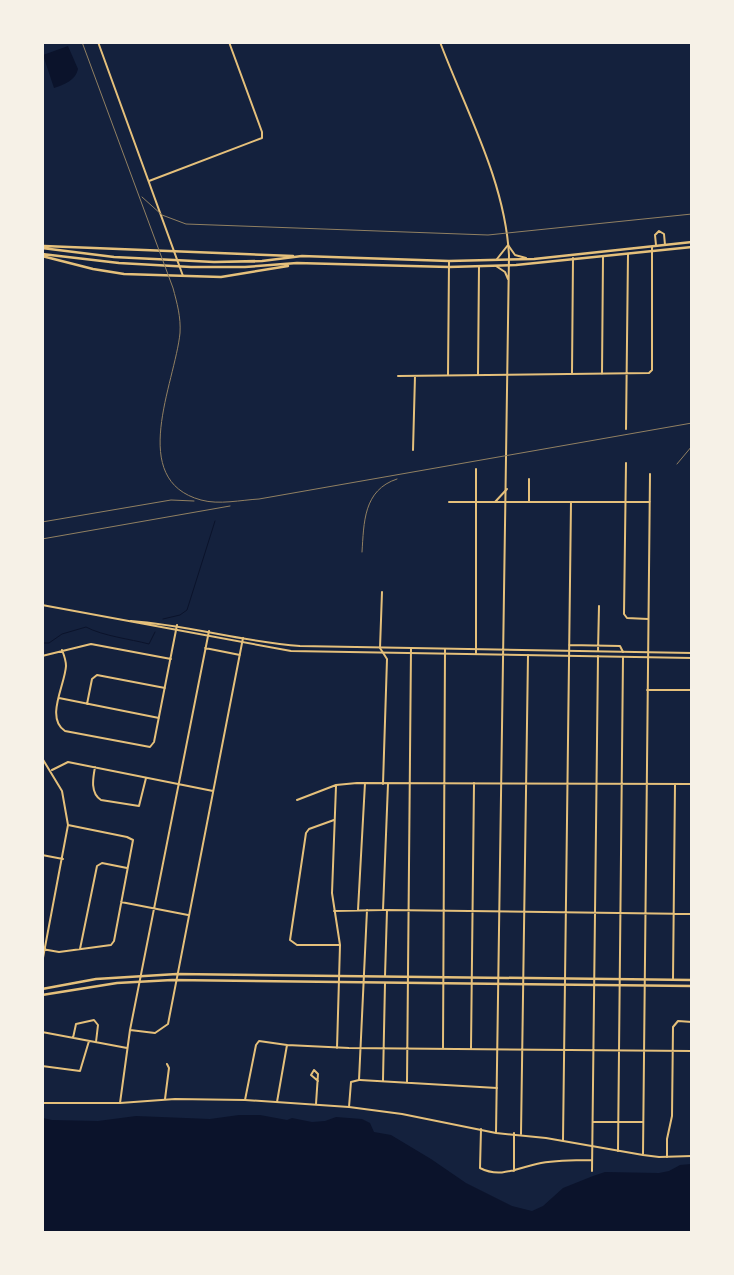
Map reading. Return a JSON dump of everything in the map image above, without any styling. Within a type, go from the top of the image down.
[{"type":"main road","points":[[42,247],[450,261],[534,259],[692,242]]},
{"type":"main road","points":[[42,247],[114,257],[214,262],[262,261],[302,256]]},
{"type":"main road","points":[[42,255],[119,263],[191,267],[245,267],[297,263],[449,267],[573,260],[692,247]]},
{"type":"main road","points":[[42,255],[111,272],[183,276],[235,276],[297,263]]},
{"type":"main road","points":[[42,989],[96,979],[177,974],[692,980]]},
{"type":"main road","points":[[42,995],[98,985],[176,980],[692,986]]},
{"type":"street","points":[[98,42],[183,276]]},
{"type":"street","points":[[149,181],[262,138],[262,132],[229,42]]},
{"type":"street","points":[[440,42],[498,191],[506,223],[509,260],[503,783],[496,1132]]},
{"type":"street","points":[[398,376],[627,374],[650,372],[652,251],[655,235],[659,231],[664,234],[665,244]]},
{"type":"street","points":[[508,245],[519,258],[534,259]]},
{"type":"street","points":[[493,260],[501,256],[508,245]]},
{"type":"street","points":[[626,429],[628,254]]},
{"type":"street","points":[[572,373],[573,255]]},
{"type":"street","points":[[602,374],[603,256]]},
{"type":"street","points":[[448,375],[450,261]]},
{"type":"street","points":[[494,265],[504,272],[509,282]]},
{"type":"street","points":[[478,374],[479,266]]},
{"type":"street","points":[[413,450],[415,376]]},
{"type":"street","points":[[626,463],[624,616],[627,618],[648,619]]},
{"type":"street","points":[[476,469],[476,655]]},
{"type":"street","points":[[643,1155],[650,474]]},
{"type":"street","points":[[529,479],[530,502]]},
{"type":"street","points":[[493,502],[503,495],[507,489]]},
{"type":"street","points":[[449,502],[650,502]]},
{"type":"street","points":[[563,1140],[571,502]]},
{"type":"street","points":[[382,592],[380,648],[387,659],[383,784]]},
{"type":"street","points":[[42,604],[242,644],[292,652],[692,658]]},
{"type":"street","points":[[598,652],[599,606]]},
{"type":"street","points":[[122,620],[178,625],[292,646],[692,653]]},
{"type":"street","points":[[62,650],[66,665],[56,715],[58,725],[65,731],[147,747],[152,746],[178,625]]},
{"type":"street","points":[[120,1103],[130,1030],[209,631]]},
{"type":"street","points":[[130,1030],[155,1033],[168,1024],[243,638]]},
{"type":"street","points":[[42,656],[91,644],[171,659]]},
{"type":"street","points":[[569,645],[621,647],[623,652]]},
{"type":"street","points":[[292,646],[292,652]]},
{"type":"street","points":[[205,648],[240,655]]},
{"type":"street","points":[[407,1082],[412,648]]},
{"type":"street","points":[[443,1048],[445,649]]},
{"type":"street","points":[[521,1134],[528,655]]},
{"type":"street","points":[[592,1171],[598,656]]},
{"type":"street","points":[[618,1151],[623,657]]},
{"type":"street","points":[[87,704],[92,679],[97,675],[165,688]]},
{"type":"street","points":[[648,690],[692,690]]},
{"type":"street","points":[[59,698],[159,718]]},
{"type":"street","points":[[42,758],[52,770],[64,797],[68,826],[42,963]]},
{"type":"street","points":[[52,770],[66,762],[213,790]]},
{"type":"street","points":[[96,768],[92,782],[96,796],[101,800],[139,806],[146,778]]},
{"type":"street","points":[[358,910],[365,783]]},
{"type":"street","points":[[297,800],[336,785],[365,783],[692,784]]},
{"type":"street","points":[[471,1048],[474,783]]},
{"type":"street","points":[[383,910],[388,784]]},
{"type":"street","points":[[672,980],[675,784]]},
{"type":"street","points":[[336,785],[332,893],[340,945],[336,1048]]},
{"type":"street","points":[[334,820],[309,829],[306,833],[290,940],[297,945],[340,945]]},
{"type":"street","points":[[44,949],[59,952],[113,943],[133,844],[131,838],[68,826]]},
{"type":"street","points":[[42,855],[63,859]]},
{"type":"street","points":[[80,950],[97,866],[102,863],[127,868]]},
{"type":"street","points":[[121,902],[188,915]]},
{"type":"street","points":[[359,1080],[367,910]]},
{"type":"street","points":[[385,977],[387,910]]},
{"type":"street","points":[[334,911],[443,910],[692,914]]},
{"type":"street","points":[[383,1080],[385,983]]},
{"type":"street","points":[[73,1038],[76,1024],[94,1020],[98,1025],[96,1042]]},
{"type":"street","points":[[668,1157],[668,1139],[672,1116],[674,1024],[678,1021],[692,1022]]},
{"type":"street","points":[[42,1032],[127,1048]]},
{"type":"street","points":[[42,1066],[80,1071],[89,1041]]},
{"type":"street","points":[[245,1100],[258,1042],[336,1048],[471,1048],[692,1052]]},
{"type":"street","points":[[277,1102],[287,1045]]},
{"type":"street","points":[[165,1099],[169,1068],[167,1064]]},
{"type":"street","points":[[350,1108],[351,1082],[359,1080],[497,1088]]},
{"type":"street","points":[[316,1105],[318,1081]]},
{"type":"street","points":[[42,1103],[120,1103],[165,1099],[245,1100],[316,1105],[402,1114],[496,1132],[563,1140],[643,1155],[692,1156]]},
{"type":"street","points":[[593,1122],[643,1122]]},
{"type":"street","points":[[480,1129],[480,1168],[494,1174],[514,1171],[542,1163],[592,1160]]},
{"type":"street","points":[[514,1134],[514,1171]]},
{"type":"water","points":[[68,46],[78,69],[77,73],[69,82],[54,88],[43,55]]},
{"type":"water","points":[[239,1115],[260,1115],[287,1120],[292,1118],[312,1122],[325,1121],[336,1117],[362,1119],[370,1123],[374,1132],[391,1135],[466,1183],[512,1206],[532,1211],[543,1206],[563,1188],[605,1172],[659,1173],[669,1171],[680,1165],[691,1164],[691,1232],[43,1232],[43,1118],[52,1120],[98,1121],[136,1116],[210,1119]]},
{"type":"waterway","points":[[163,619],[180,615],[187,610],[215,521]]},
{"type":"waterway","points":[[42,643],[49,643],[62,634],[86,627],[108,635],[149,644],[155,632]]},
{"type":"railway","points":[[82,42],[173,288],[177,305],[180,333],[161,428],[161,452],[166,472],[179,489],[201,500],[208,501],[223,502],[259,499],[692,423]]},
{"type":"railway","points":[[142,197],[162,215],[186,224],[488,235],[692,214]]},
{"type":"railway","points":[[677,464],[692,446]]},
{"type":"railway","points":[[362,552],[367,509],[377,491],[397,479]]},
{"type":"railway","points":[[42,522],[171,500],[194,501]]},
{"type":"railway","points":[[42,539],[230,506]]}]
